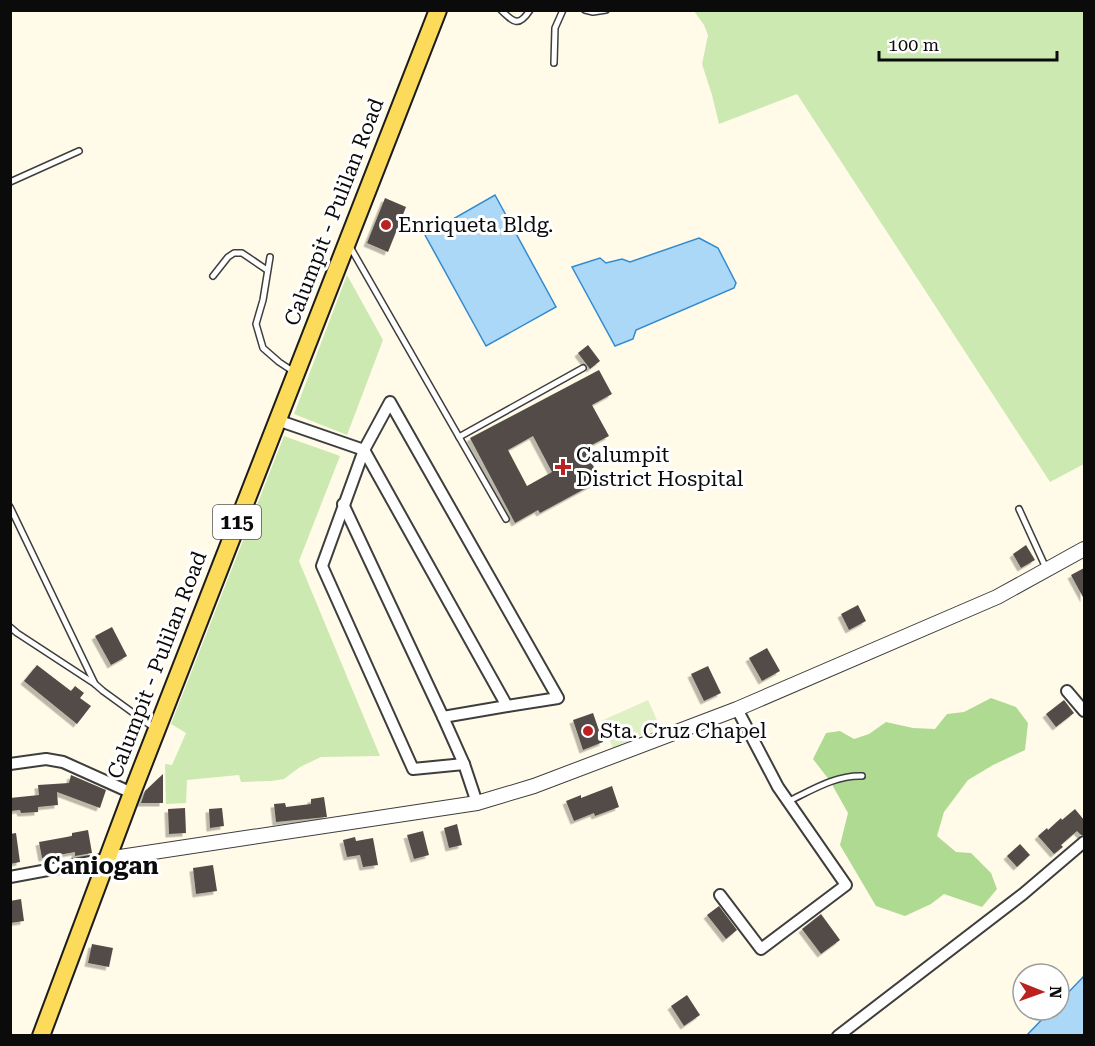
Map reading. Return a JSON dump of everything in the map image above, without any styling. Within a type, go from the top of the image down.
[{"type":"main road","name":"Calumpit - Pulilan Road","points":[[41,1035],[156,730],[438,10]]},
{"type":"street","points":[[443,717],[558,698],[390,402],[364,450],[322,566],[413,769],[464,764]]},
{"type":"street","points":[[277,420],[364,450],[507,706]]},
{"type":"street","points":[[343,504],[443,717],[464,764],[477,803]]},
{"type":"street","points":[[10,877],[107,858],[477,803],[534,786],[737,709],[998,597],[1084,549]]},
{"type":"street","points":[[1067,692],[1084,711]]},
{"type":"street","points":[[720,895],[761,949],[846,885],[778,788],[737,709]]},
{"type":"street","points":[[10,764],[46,759],[63,762],[132,793]]},
{"type":"street","points":[[838,1035],[1023,894],[1084,842]]},
{"type":"lane","points":[[501,10],[511,21],[518,22],[524,19],[530,10]]},
{"type":"lane","points":[[554,63],[555,28],[562,10]]},
{"type":"lane","points":[[585,10],[593,12],[606,10]]},
{"type":"lane","points":[[10,182],[79,151]]},
{"type":"lane","points":[[347,241],[506,519]]},
{"type":"lane","points":[[213,276],[234,253],[242,253],[267,270]]},
{"type":"lane","points":[[270,257],[263,300],[256,324],[263,348],[279,362],[296,372]]},
{"type":"lane","points":[[459,437],[583,368]]},
{"type":"lane","points":[[10,507],[95,684]]},
{"type":"lane","points":[[1019,509],[1047,571]]},
{"type":"lane","points":[[10,627],[95,684],[156,730]]},
{"type":"lane","points":[[787,802],[835,779],[862,776]]},
{"type":"green space","points":[[694,11],[1084,11],[1084,464],[1050,482],[797,94],[719,124],[702,64],[708,35]]},
{"type":"green space","points":[[347,275],[383,340],[347,435],[294,414]]},
{"type":"green space","points":[[284,436],[340,456],[299,561],[380,756],[321,757],[300,767],[284,779],[271,781],[241,782],[239,775],[187,780],[186,803],[166,804],[165,764],[172,765],[186,733],[171,724]]},
{"type":"green space","points":[[991,698],[1016,707],[1028,723],[1025,750],[968,780],[944,812],[937,836],[956,852],[971,853],[991,873],[997,889],[982,907],[944,894],[931,904],[905,916],[876,906],[840,845],[848,813],[830,781],[813,759],[826,733],[840,731],[854,739],[869,734],[886,722],[913,728],[935,729],[947,714],[964,712]]},
{"type":"green space","points":[[648,700],[660,727],[613,748],[601,721]]},
{"type":"water","points":[[495,195],[556,307],[486,346],[425,235]]},
{"type":"water","points":[[699,238],[718,248],[736,283],[734,288],[636,330],[633,339],[615,346],[572,267],[600,258],[606,263],[622,259],[630,262]]},
{"type":"water","points":[[1084,976],[1084,1035],[1027,1035],[1039,1022],[1071,1022],[1071,990]]},
{"type":"building","name":"Enriqueta Bldg.","points":[[385,198],[406,207],[388,252],[367,243]]},
{"type":"building","points":[[588,345],[600,361],[590,369],[578,353]]},
{"type":"building","points":[[599,370],[612,394],[592,405],[609,436],[584,449],[601,480],[540,513],[538,510],[515,523],[470,438]],"holes":[[[533,436],[552,472],[527,486],[508,450]]]},
{"type":"building","points":[[1026,545],[1035,560],[1021,568],[1013,554]]},
{"type":"building","points":[[1084,568],[1084,599],[1071,575]]},
{"type":"building","points":[[858,605],[866,621],[849,630],[841,614]]},
{"type":"building","points":[[112,627],[127,656],[111,665],[95,636]]},
{"type":"building","points":[[767,648],[780,671],[762,681],[749,658]]},
{"type":"building","points":[[37,665],[71,691],[75,686],[84,693],[80,698],[91,706],[77,724],[24,681]]},
{"type":"building","points":[[708,666],[721,693],[704,701],[691,674]]},
{"type":"building","points":[[1064,700],[1074,713],[1056,727],[1046,714]]},
{"type":"building","name":"Sta. Cruz Chapel","points":[[593,713],[603,742],[583,750],[573,720]]},
{"type":"building","points":[[163,774],[163,803],[141,803],[145,791]]},
{"type":"building","points":[[71,775],[106,790],[100,808],[57,792],[58,805],[38,807],[38,812],[10,811],[10,798],[39,795],[38,785],[69,783]]},
{"type":"building","points":[[612,786],[619,807],[574,821],[566,801]]},
{"type":"building","points":[[324,797],[327,817],[276,822],[274,804],[285,803],[286,807],[311,804],[311,799]]},
{"type":"building","points":[[185,808],[186,833],[169,834],[168,809]]},
{"type":"building","points":[[222,808],[224,826],[210,828],[209,809]]},
{"type":"building","points":[[1075,809],[1084,820],[1084,835],[1077,831],[1054,854],[1038,836]]},
{"type":"building","points":[[457,824],[462,845],[449,848],[444,828]]},
{"type":"building","points":[[88,830],[92,853],[75,856],[75,852],[42,858],[39,842],[72,836],[72,833]]},
{"type":"building","points":[[423,831],[429,855],[414,859],[407,835]]},
{"type":"building","points":[[16,833],[20,862],[10,864],[10,834]]},
{"type":"building","points":[[355,837],[356,841],[373,838],[378,865],[363,867],[360,855],[347,857],[343,840]]},
{"type":"building","points":[[1020,844],[1030,855],[1017,867],[1007,856]]},
{"type":"building","points":[[213,865],[217,891],[196,894],[193,868]]},
{"type":"building","points":[[21,899],[24,921],[10,923],[10,901]]},
{"type":"building","points":[[719,906],[737,930],[726,939],[707,915]]},
{"type":"building","points":[[821,914],[840,940],[821,954],[802,929]]},
{"type":"building","points":[[92,944],[113,948],[109,967],[88,963]]},
{"type":"building","points":[[687,995],[700,1015],[684,1026],[671,1006]]},
{"type":"place","name":"Enriqueta Bldg.","points":[[386,225]]},
{"type":"place","name":"Calumpit District Hospital","points":[[563,467]]},
{"type":"place","name":"Sta. Cruz Chapel","points":[[588,731]]},
{"type":"district","name":"Caniogan","points":[[101,866]]}]
